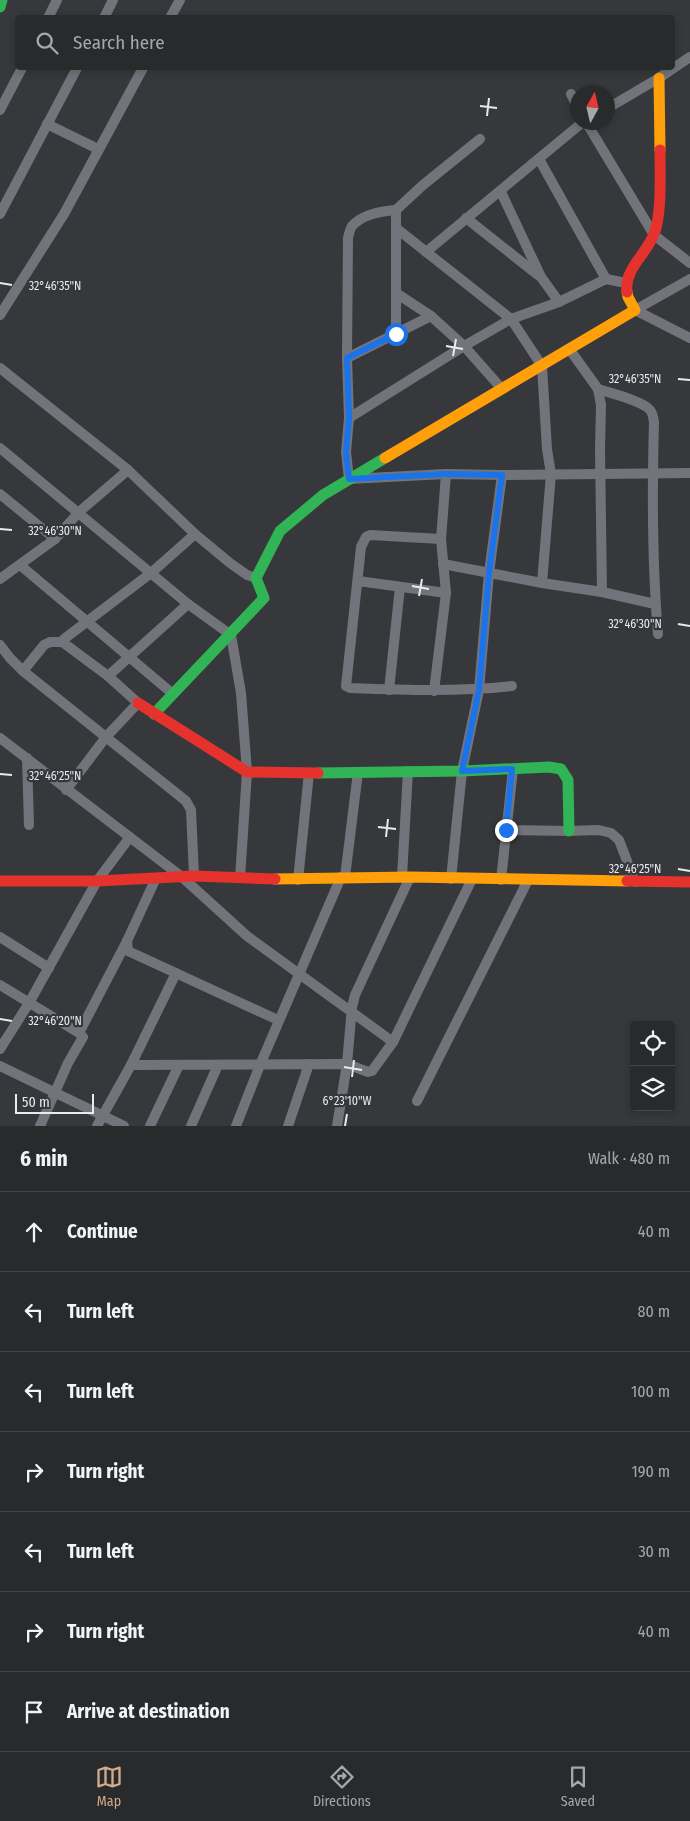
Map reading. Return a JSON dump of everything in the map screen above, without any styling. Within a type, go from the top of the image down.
[{"type":"street","points":[[0,7],[2,0]]},
{"type":"street","points":[[50,15],[57,0]]},
{"type":"street","points":[[106,15],[113,0]]},
{"type":"street","points":[[172,15],[180,0]]},
{"type":"street","points":[[675,67],[690,57]]},
{"type":"street","points":[[0,110],[21,70]]},
{"type":"street","points":[[0,214],[76,70]]},
{"type":"street","points":[[0,315],[64,214],[142,70]]},
{"type":"street","points":[[615,104],[671,70]]},
{"type":"street","points":[[659,78],[660,165],[658,217],[654,235],[629,274],[626,283],[628,297],[635,310],[690,338]]},
{"type":"street","points":[[47,124],[98,149]]},
{"type":"street","points":[[426,252],[574,130]]},
{"type":"street","points":[[589,130],[654,235],[690,263]]},
{"type":"street","points":[[349,479],[346,452],[349,418],[347,358],[348,238],[352,227],[364,218],[385,210],[396,210],[480,138]]},
{"type":"street","points":[[539,159],[606,279]]},
{"type":"street","points":[[501,192],[541,277],[559,302]]},
{"type":"street","points":[[396,210],[396,334]]},
{"type":"street","points":[[466,218],[541,277]]},
{"type":"street","points":[[396,228],[512,320],[542,366],[546,449],[551,474],[542,583]]},
{"type":"street","points":[[349,418],[464,346],[512,320],[559,302],[606,279],[626,283]]},
{"type":"street","points":[[154,714],[264,598],[256,578],[280,531],[323,495],[690,279]]},
{"type":"street","points":[[396,293],[431,316],[464,346],[502,389]]},
{"type":"street","points":[[347,358],[431,316]]},
{"type":"street","points":[[570,350],[598,389],[601,406],[602,592]]},
{"type":"street","points":[[0,368],[128,470],[195,534],[247,575],[256,578]]},
{"type":"street","points":[[598,389],[639,403],[650,409],[654,422],[655,604],[658,634]]},
{"type":"street","points":[[0,448],[188,604],[230,635],[242,693],[247,772],[240,878]]},
{"type":"street","points":[[2,576],[55,539],[79,512],[128,470]]},
{"type":"street","points":[[349,479],[446,474],[690,473]]},
{"type":"street","points":[[434,691],[446,594],[441,540],[446,474]]},
{"type":"street","points":[[452,879],[462,771],[479,690],[489,573],[502,475]]},
{"type":"street","points":[[0,494],[55,539]]},
{"type":"street","points":[[63,642],[66,637],[151,573],[195,534]]},
{"type":"street","points":[[441,540],[370,534],[366,537],[361,547],[346,686],[389,690],[434,691],[479,690],[512,686]]},
{"type":"street","points":[[443,564],[542,583],[602,592],[655,604]]},
{"type":"street","points":[[20,565],[88,620],[173,694]]},
{"type":"street","points":[[358,581],[446,594]]},
{"type":"street","points":[[389,690],[400,587]]},
{"type":"street","points":[[108,676],[188,604]]},
{"type":"street","points":[[23,671],[44,645],[50,642],[63,642],[108,676],[138,703],[247,772],[462,771],[549,767],[560,769],[568,780],[569,832]]},
{"type":"street","points":[[0,645],[23,671],[186,801],[192,810],[188,877]]},
{"type":"street","points":[[66,790],[106,737],[138,703]]},
{"type":"street","points":[[0,738],[66,790],[188,877],[247,936],[393,1042]]},
{"type":"street","points":[[27,758],[29,825]]},
{"type":"street","points":[[501,880],[512,769]]},
{"type":"street","points":[[337,1126],[355,995],[406,877],[408,771]]},
{"type":"street","points":[[236,1126],[298,973],[343,877],[358,772]]},
{"type":"street","points":[[298,880],[309,773]]},
{"type":"street","points":[[506,830],[569,832],[599,830],[611,833],[619,840],[635,882]]},
{"type":"street","points":[[0,1049],[4,1035],[29,1003],[97,881],[130,837]]},
{"type":"street","points":[[0,881],[97,881],[188,877],[298,880],[343,877],[406,877],[690,882]]},
{"type":"street","points":[[80,1033],[127,941],[156,878]]},
{"type":"street","points":[[131,1065],[347,1064],[368,1072],[372,1071],[393,1042],[472,879]]},
{"type":"street","points":[[417,1101],[528,880]]},
{"type":"street","points":[[0,937],[49,968]]},
{"type":"street","points":[[127,941],[128,950],[278,1020]]},
{"type":"street","points":[[97,1126],[131,1065],[176,973]]},
{"type":"street","points":[[0,984],[80,1033],[82,1038],[68,1063],[40,1126]]},
{"type":"street","points":[[288,1126],[309,1064]]},
{"type":"street","points":[[191,1126],[218,1065]]},
{"type":"street","points":[[0,1066],[124,1126]]},
{"type":"street","points":[[150,1126],[179,1066]]},
{"type":"traffic: fast","points":[[0,7],[2,0]]},
{"type":"traffic: fast","points":[[154,714],[264,598],[256,578],[280,531],[323,495],[385,458]]},
{"type":"traffic: fast","points":[[318,773],[462,771],[549,767],[561,769],[568,780],[569,831]]},
{"type":"traffic: slow","points":[[659,78],[660,150]]},
{"type":"traffic: slow","points":[[385,458],[635,310],[627,292]]},
{"type":"traffic: slow","points":[[275,879],[410,877],[627,881]]},
{"type":"traffic: jam","points":[[627,292],[627,284],[632,269],[650,242],[657,226],[660,193],[660,150]]},
{"type":"traffic: jam","points":[[138,703],[247,772],[318,773]]},
{"type":"traffic: jam","points":[[0,881],[97,881],[194,876],[275,879]]},
{"type":"traffic: jam","points":[[627,881],[690,882]]},
{"type":"route","points":[[396,334],[347,358],[349,418],[346,452],[349,479],[446,474],[502,475],[489,573],[479,690],[462,771],[512,769],[506,830]]}]
